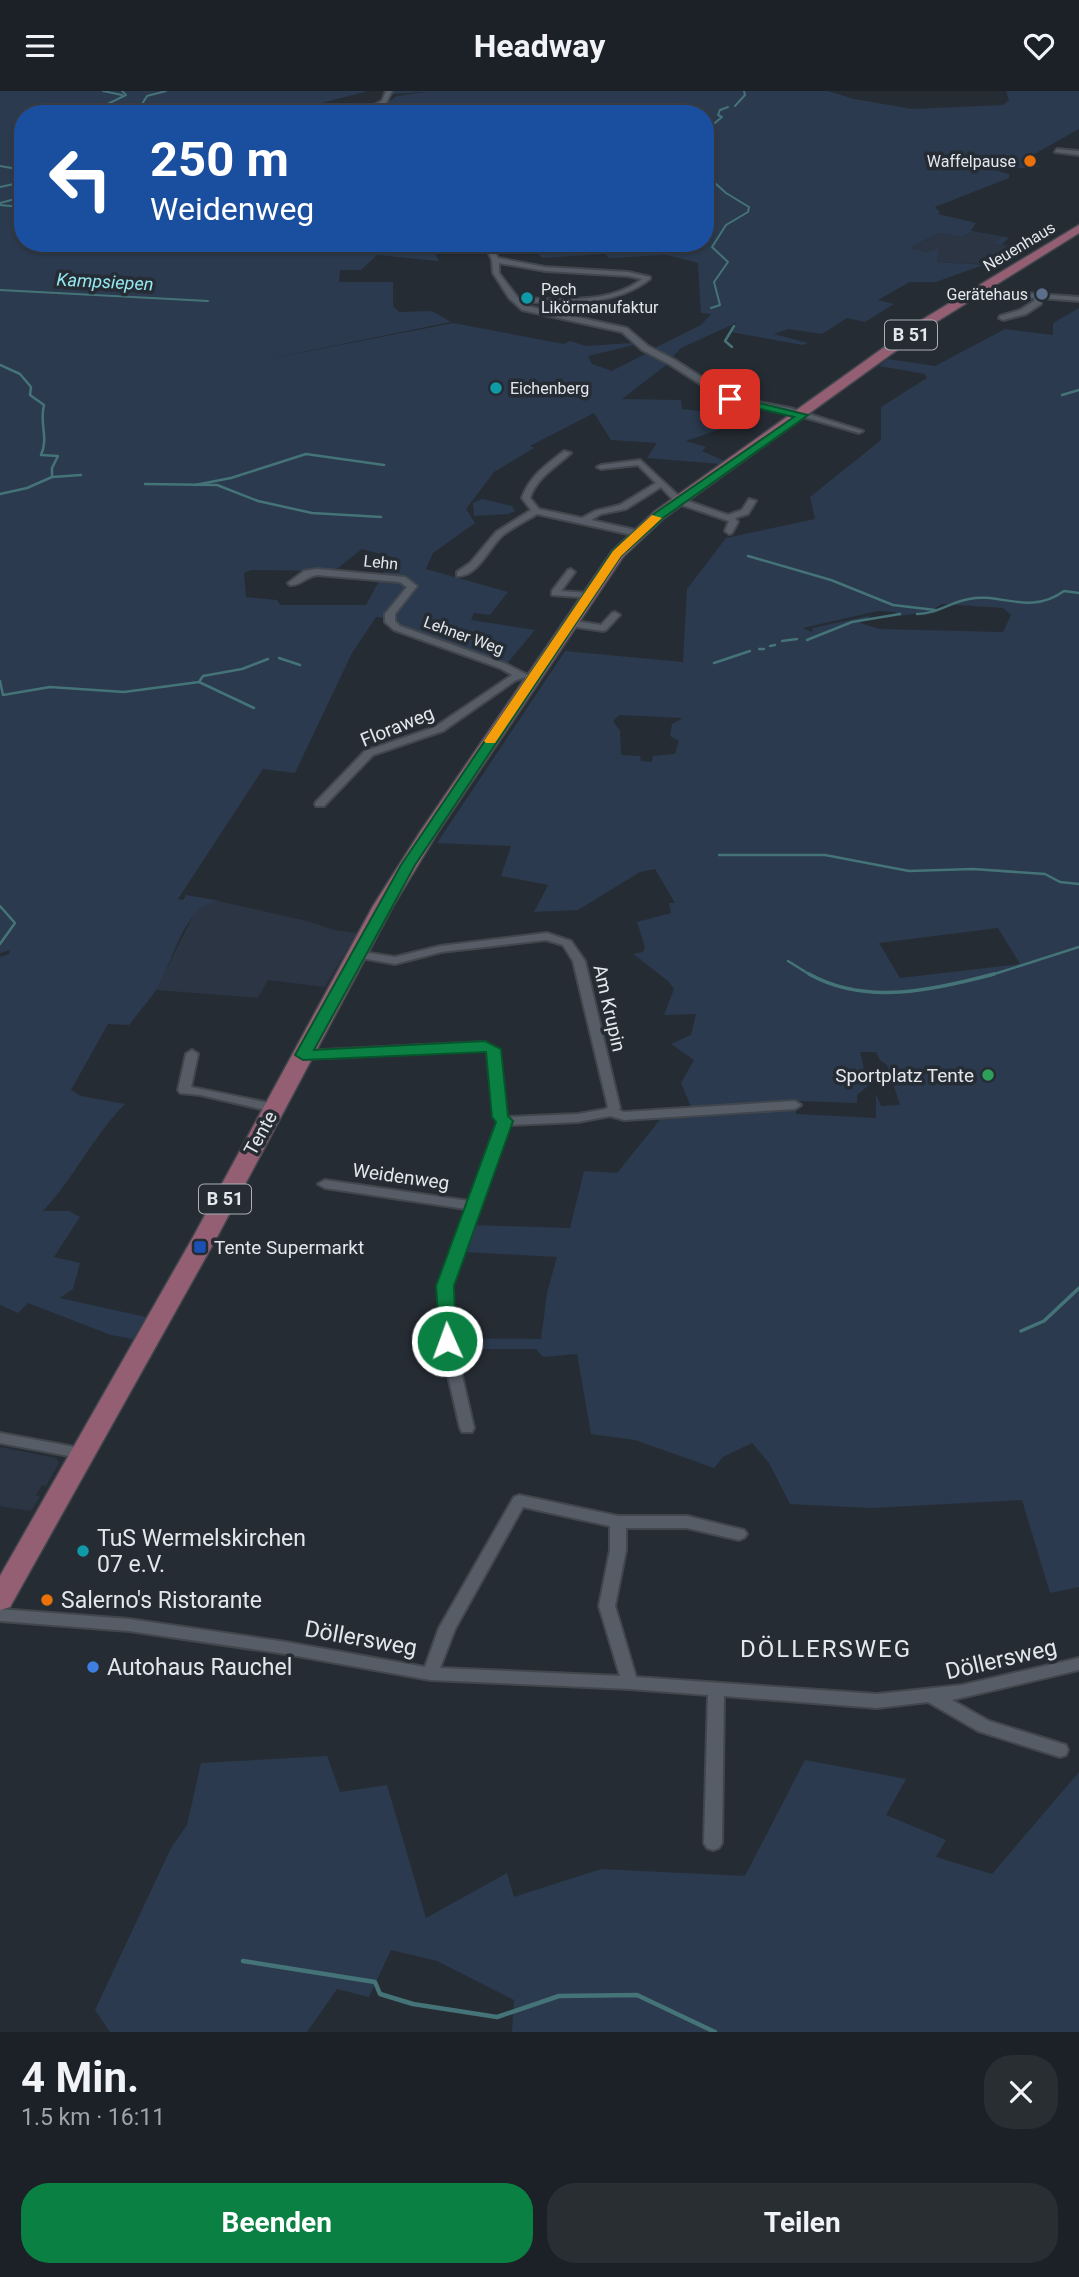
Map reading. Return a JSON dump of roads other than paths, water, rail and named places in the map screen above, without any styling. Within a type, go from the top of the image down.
[{"type":"main road","name":"Neuenhaus","points":[[975,291],[1079,228]]},
{"type":"main road","name":"B 51","points":[[525,676],[569,624],[617,554],[637,533],[975,291]]},
{"type":"main road","name":"Tente","points":[[0,1600],[85,1454],[356,954],[408,865],[511,710],[525,676]]},
{"type":"street","points":[[372,105],[388,94]]},
{"type":"street","points":[[1057,151],[1079,153]]},
{"type":"street","points":[[491,252],[496,273],[516,300],[535,312],[624,330],[645,348],[673,362],[730,399],[859,431]]},
{"type":"street","points":[[495,260],[545,269],[647,276],[647,280],[621,292],[592,300],[516,300]]},
{"type":"street","points":[[975,291],[1079,299]]},
{"type":"street","points":[[1003,318],[1023,312],[1038,302],[1037,297]]},
{"type":"street","points":[[567,453],[541,475],[527,492],[526,498],[536,511],[637,533]]},
{"type":"street","points":[[601,467],[640,462],[679,501],[729,517],[734,522],[729,531]]},
{"type":"street","points":[[584,521],[600,509],[627,506],[650,488],[662,484]]},
{"type":"street","points":[[729,517],[745,512],[752,501]]},
{"type":"street","points":[[460,574],[473,565],[499,534],[536,511]]},
{"type":"street","name":"Lehn","points":[[293,583],[307,573],[317,572],[409,582],[412,586],[408,593],[390,614],[390,622],[397,628]]},
{"type":"street","points":[[571,572],[555,593],[588,596]]},
{"type":"street","points":[[569,624],[603,628],[615,615]]},
{"type":"street","name":"Lehner Weg","points":[[397,628],[525,676]]},
{"type":"street","name":"Floraweg","points":[[320,804],[369,753],[439,729],[525,676]]},
{"type":"street","name":"Am Krupin","points":[[356,954],[395,961],[439,949],[530,937],[547,936],[565,941],[579,961],[614,1108],[610,1112]]},
{"type":"street","points":[[303,1055],[369,1049],[485,1046],[494,1049],[500,1117],[504,1121],[578,1118],[610,1112],[624,1116],[795,1105]]},
{"type":"street","points":[[192,1054],[184,1090],[274,1108]]},
{"type":"street","name":"Weidenweg","points":[[467,1428],[447,1341],[445,1286],[504,1121]]},
{"type":"street","name":"Weidenweg","points":[[325,1184],[472,1206]]},
{"type":"street","points":[[0,1438],[85,1454]]},
{"type":"street","points":[[430,1674],[447,1627],[519,1501],[618,1522],[687,1522],[739,1534]]},
{"type":"street","points":[[618,1522],[618,1550],[607,1606],[630,1683]]},
{"type":"street","name":"Döllersweg","points":[[0,1615],[142,1627],[286,1648],[430,1674],[630,1683],[877,1701],[933,1697],[1079,1664]]},
{"type":"street","points":[[713,1843],[716,1690]]},
{"type":"street","name":"Döllersweg","points":[[933,1697],[984,1726],[1060,1750]]},
{"type":"waterway","points":[[103,91],[122,95]]},
{"type":"waterway","points":[[105,105],[126,95],[122,91]]},
{"type":"waterway","points":[[142,105],[147,96],[166,91]]},
{"type":"waterway","points":[[735,106],[745,95],[744,91]]},
{"type":"waterway","points":[[714,124],[722,117],[718,115],[720,110],[728,107]]},
{"type":"waterway","points":[[0,166],[14,168]]},
{"type":"waterway","points":[[714,182],[749,207],[748,212],[726,225],[714,244]]},
{"type":"waterway","points":[[0,187],[14,184]]},
{"type":"waterway","points":[[0,203],[14,199]]},
{"type":"waterway","points":[[0,205],[14,206]]},
{"type":"waterway","points":[[711,308],[720,305],[714,282],[728,262],[714,249]]},
{"type":"waterway","name":"Kampsiepen","points":[[0,290],[208,301]]},
{"type":"waterway","points":[[732,347],[725,341],[734,326]]},
{"type":"waterway","points":[[0,365],[20,374],[31,387],[30,395],[44,405],[44,442],[41,455],[58,456],[52,468],[52,477]]},
{"type":"waterway","points":[[1062,395],[1079,390]]},
{"type":"waterway","points":[[196,485],[231,478],[306,454],[384,465]]},
{"type":"waterway","points":[[52,477],[81,475]]},
{"type":"waterway","points":[[0,494],[27,488],[52,477]]},
{"type":"waterway","points":[[145,484],[196,485]]},
{"type":"waterway","points":[[196,485],[217,485],[258,501],[312,513],[381,517]]},
{"type":"waterway","points":[[748,556],[831,580],[893,605],[935,610]]},
{"type":"waterway","points":[[917,614],[969,599],[992,598],[1027,603],[1039,602],[1064,591],[1079,593]]},
{"type":"waterway","points":[[807,640],[852,622],[900,614]]},
{"type":"waterway","points":[[782,641],[797,639]]},
{"type":"waterway","points":[[770,646],[775,645]]},
{"type":"waterway","points":[[759,649],[764,649]]},
{"type":"waterway","points":[[714,663],[750,651]]},
{"type":"waterway","points":[[279,658],[300,665]]},
{"type":"waterway","points":[[199,682],[203,676],[242,669],[268,659]]},
{"type":"waterway","points":[[0,681],[3,695],[50,687],[124,692],[199,682]]},
{"type":"waterway","points":[[199,682],[254,708]]},
{"type":"waterway","points":[[719,855],[825,855],[909,871],[973,869],[1045,874],[1060,882],[1079,884]]},
{"type":"waterway","points":[[0,906],[15,923],[0,944]]},
{"type":"waterway","points":[[988,976],[1079,947]]},
{"type":"waterway","points":[[788,961],[812,976]]},
{"type":"waterway","points":[[809,974],[831,984],[877,992],[924,989],[994,974]]},
{"type":"waterway","points":[[1021,1331],[1044,1321],[1079,1288]]},
{"type":"waterway","points":[[243,1961],[375,1982],[380,1994],[413,2004],[497,2017],[559,1996],[637,1995],[715,2032]]},
{"type":"place","name":"Waffelpause","points":[[1030,161]]},
{"type":"place","name":"Gerätehaus","points":[[1042,294]]},
{"type":"place","name":"Pech Likörmanufaktur","points":[[527,298]]},
{"type":"place","name":"Eichenberg","points":[[496,388]]},
{"type":"place","name":"Sportplatz Tente","points":[[988,1075]]},
{"type":"place","name":"Tente Supermarkt","points":[[200,1247]]},
{"type":"place","name":"TuS Wermelskirchen 07 e.V.","points":[[83,1551]]},
{"type":"place","name":"Salerno's Ristorante","points":[[47,1600]]},
{"type":"place","name":"Autohaus Rauchel","points":[[93,1667]]},
{"type":"district","name":"DÖLLERSWEG","points":[[826,1649]]}]
